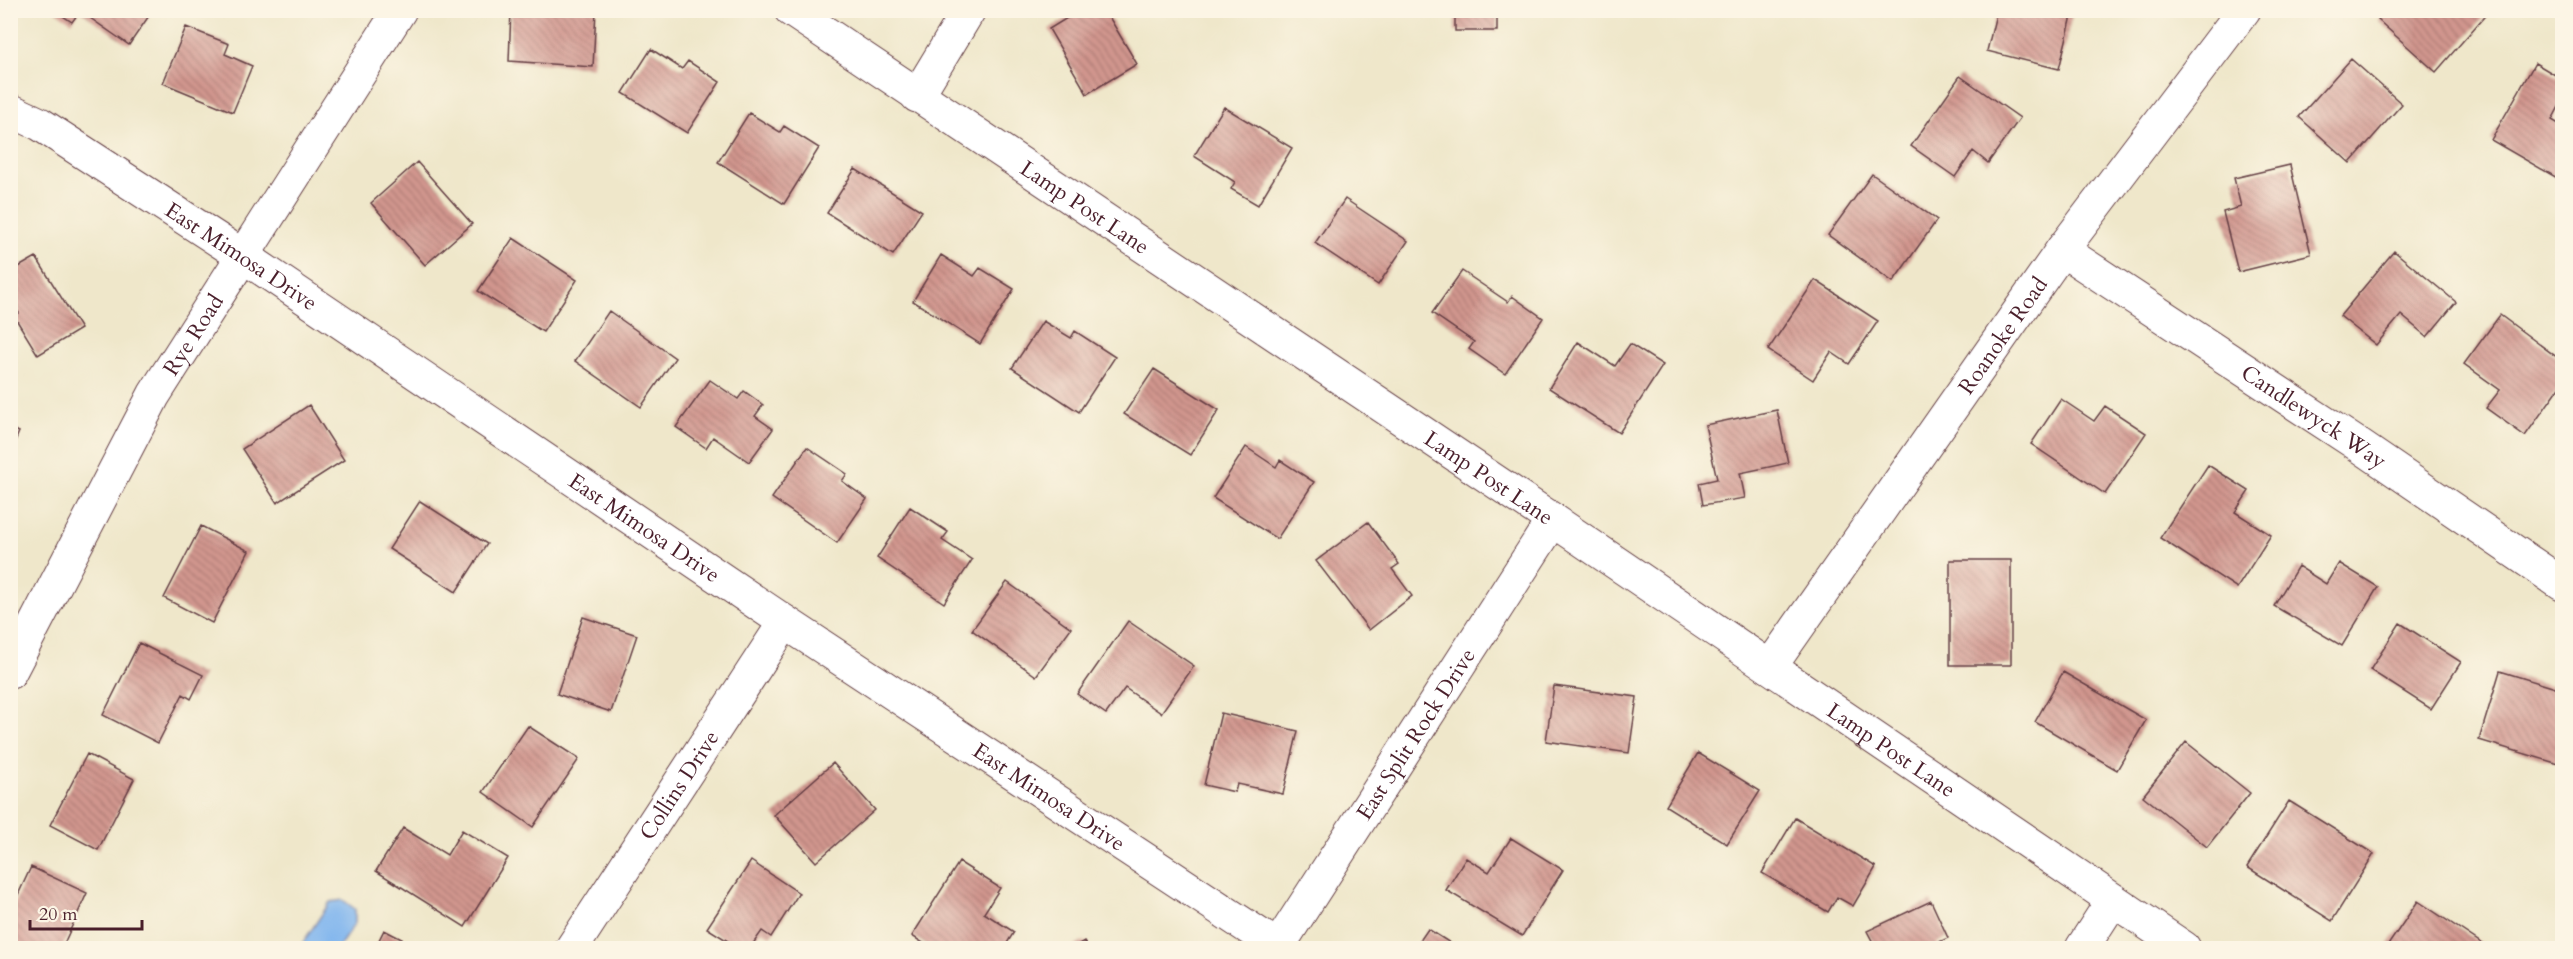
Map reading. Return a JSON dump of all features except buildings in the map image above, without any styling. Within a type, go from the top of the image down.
[{"type":"street","name":"Rye Road","points":[[10,672],[154,394],[400,10]]},
{"type":"street","name":"Lamp Post Lane","points":[[791,10],[1553,520],[2184,948]]},
{"type":"street","points":[[917,96],[969,10]]},
{"type":"street","name":"Roanoke Road","points":[[1770,668],[2062,250],[2236,13]]},
{"type":"street","name":"East Mimosa Drive","points":[[10,110],[40,124],[243,256],[785,622],[1277,948]]},
{"type":"street","name":"Candlewyck Way","points":[[2062,250],[2357,444],[2562,584]]},
{"type":"street","name":"East Split Rock Drive","points":[[1277,948],[1553,520]]},
{"type":"street","name":"Collins Drive","points":[[572,948],[785,622]]},
{"type":"street","points":[[2082,948],[2113,900]]},
{"type":"water","points":[[343,900],[355,909],[355,923],[338,948],[300,947],[330,902]]}]
